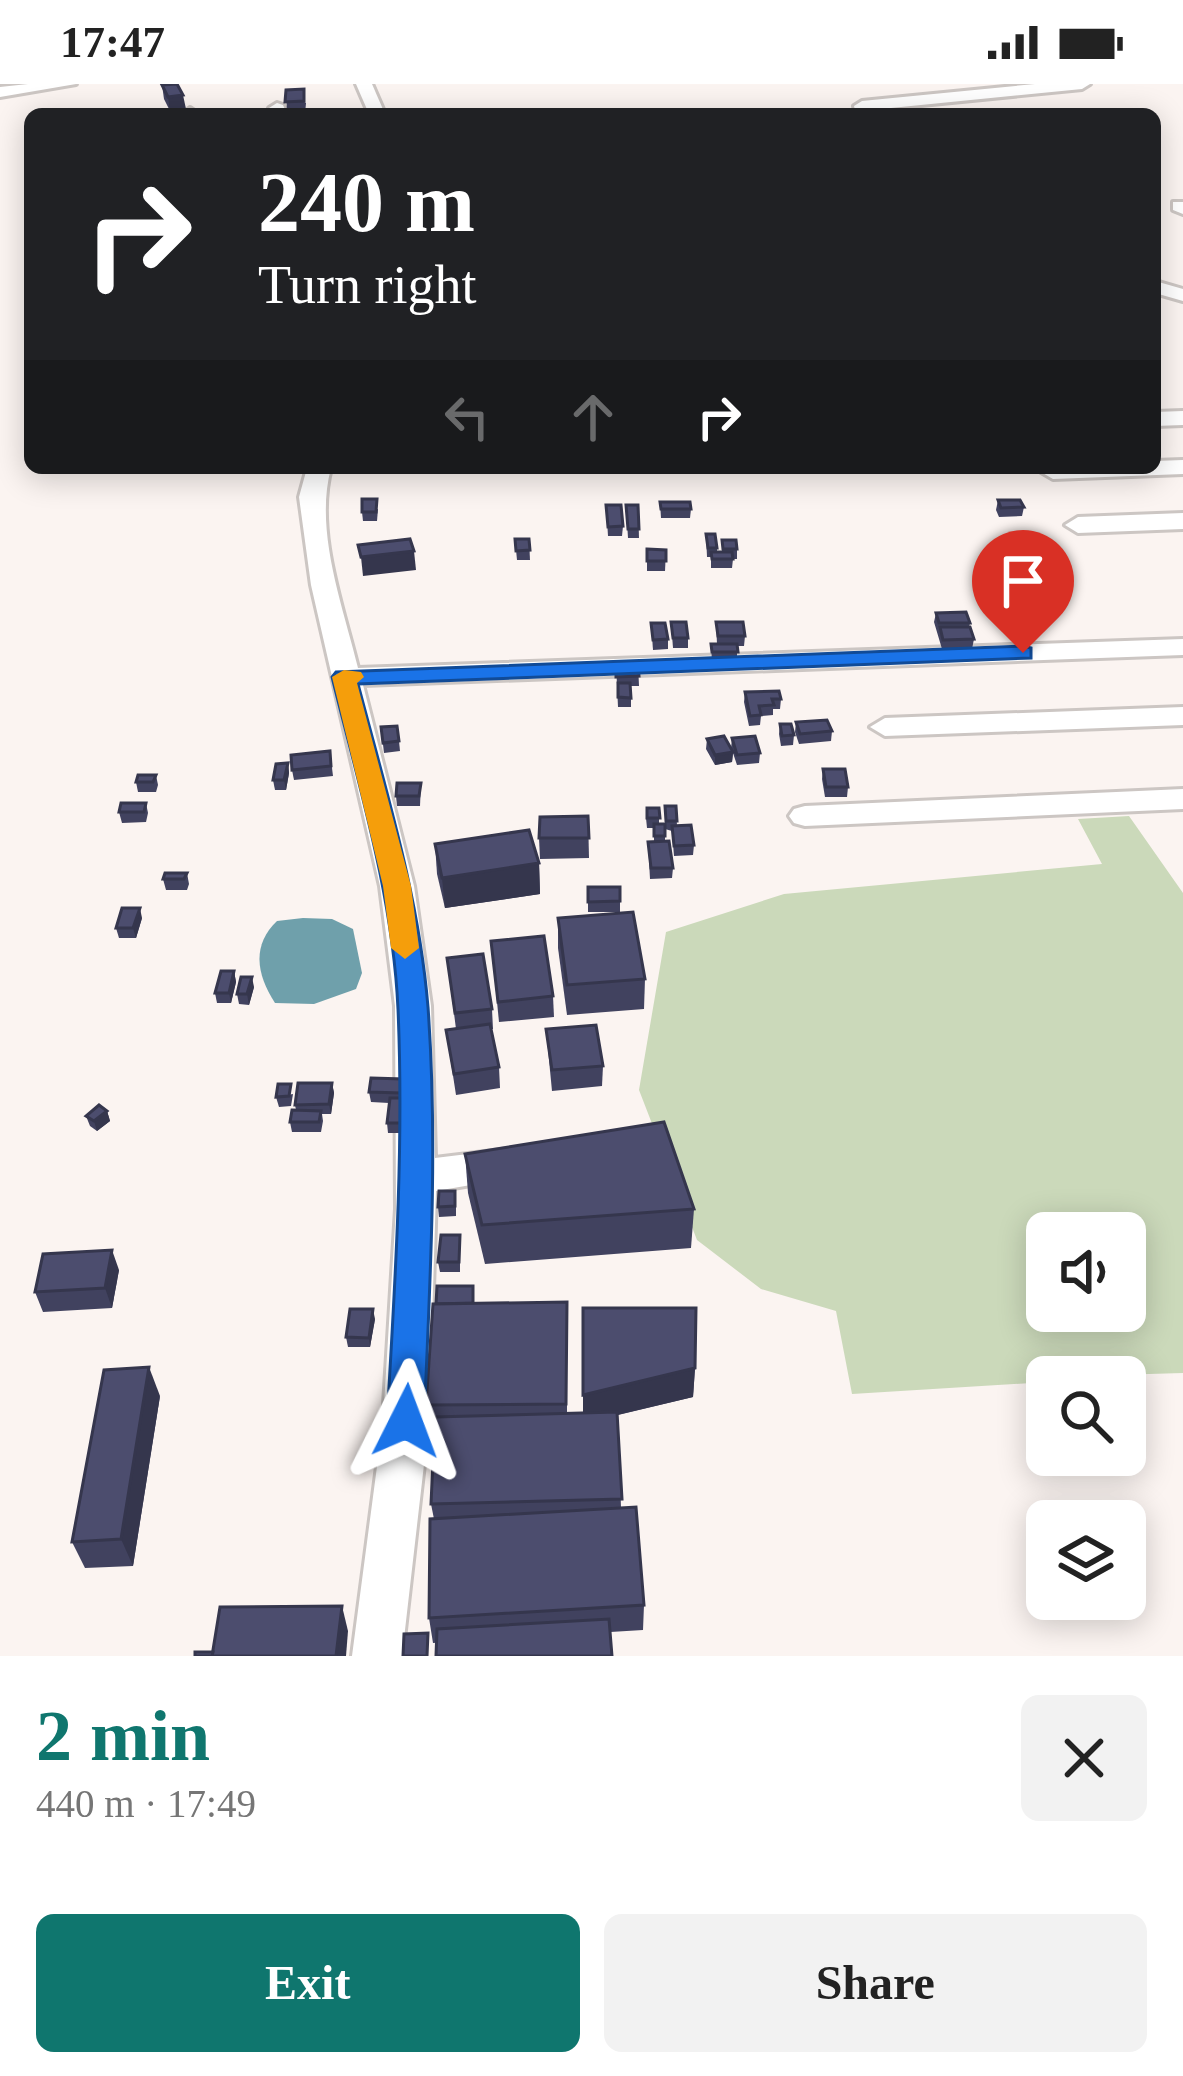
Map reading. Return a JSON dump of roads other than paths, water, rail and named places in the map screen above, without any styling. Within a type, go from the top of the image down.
[{"type":"street","points":[[0,92],[68,84]]},
{"type":"street","points":[[862,108],[1082,84]]},
{"type":"street","points":[[317,474],[311,496],[313,511],[344,677],[397,886],[413,1006],[415,1178],[406,1421],[377,1656]]},
{"type":"street","points":[[1078,525],[1183,521]]},
{"type":"street","points":[[344,677],[1183,647]]},
{"type":"street","points":[[885,727],[1183,716]]},
{"type":"street","points":[[805,816],[1183,800]]},
{"type":"street","points":[[415,1178],[557,1159]]},
{"type":"water","points":[[332,919],[353,929],[362,973],[356,989],[314,1004],[275,1003],[261,971],[263,940],[277,921]]}]
